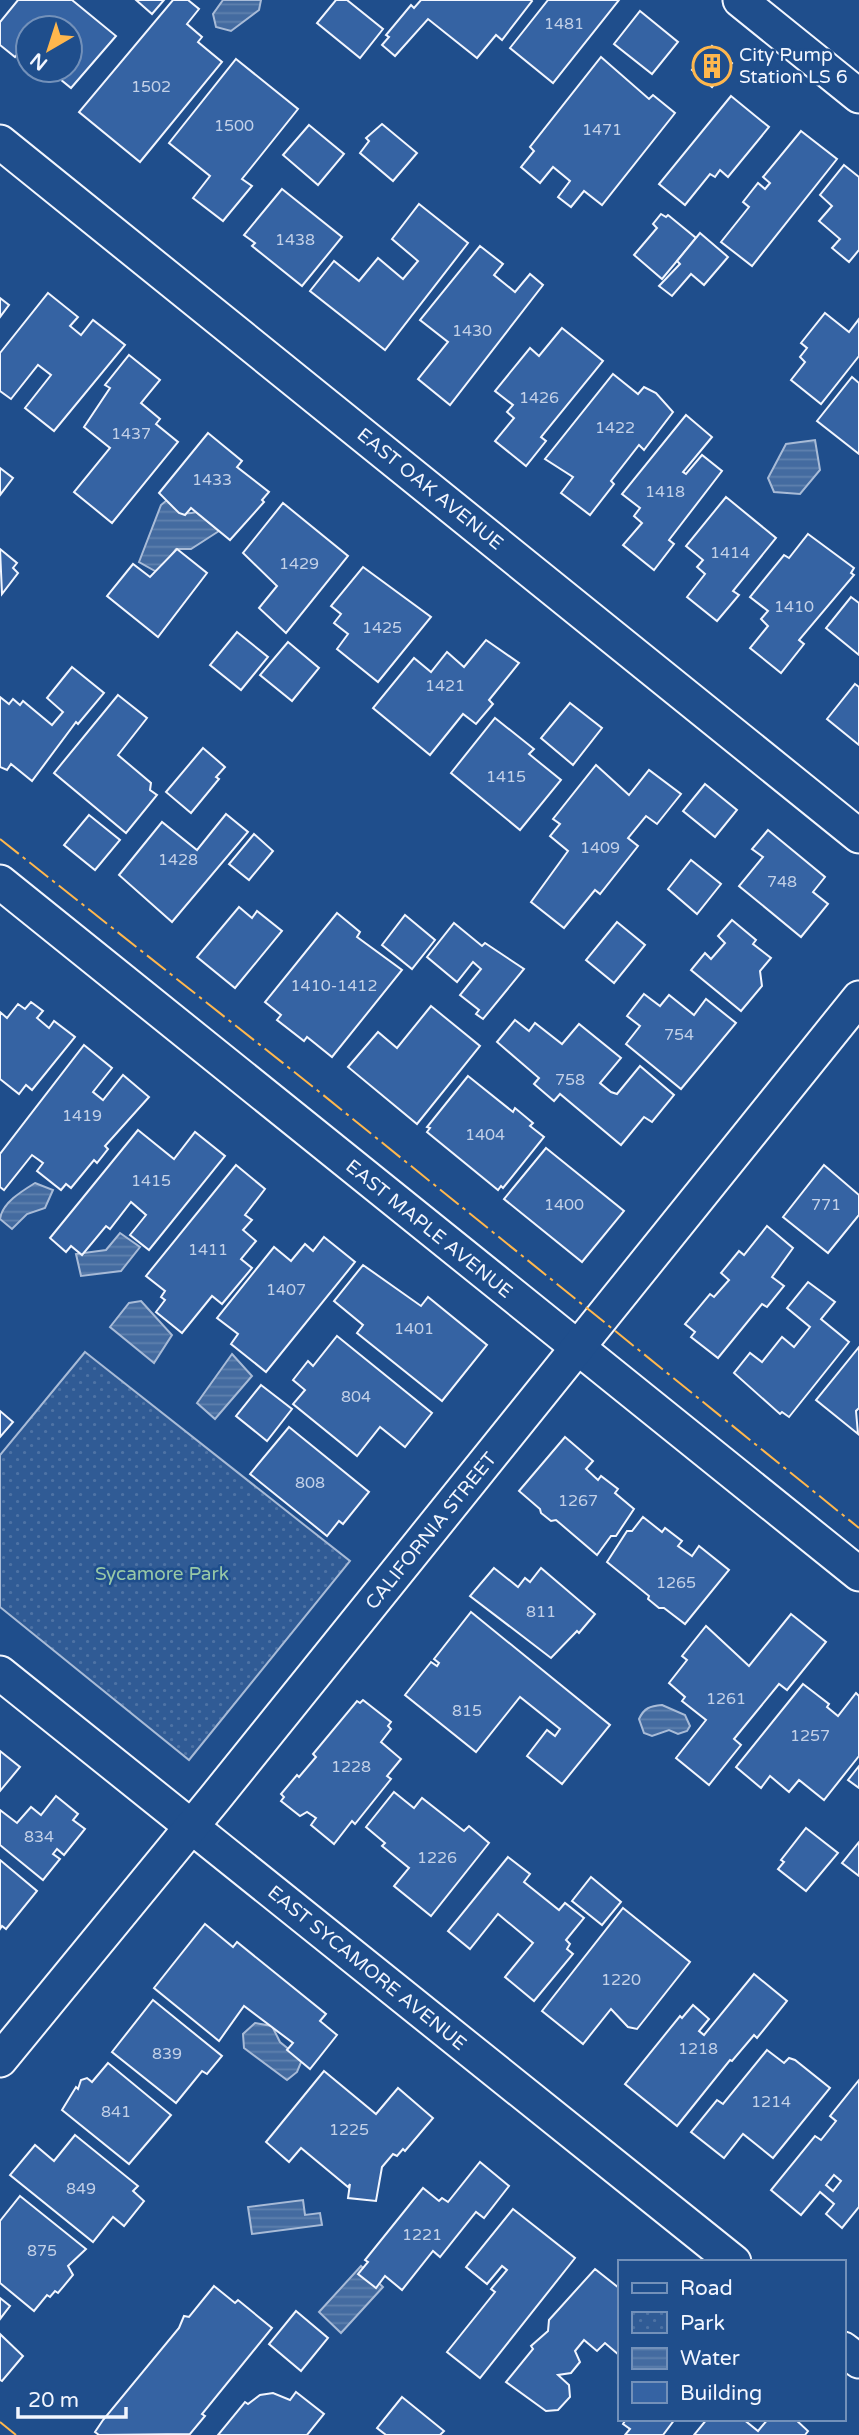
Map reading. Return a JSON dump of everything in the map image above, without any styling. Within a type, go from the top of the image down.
[{"type":"street","points":[[740,0],[859,96]]},
{"type":"street","name":"EAST OAK AVENUE","points":[[0,142],[859,836]]},
{"type":"street","name":"EAST MAPLE AVENUE","points":[[0,882],[859,1574]]},
{"type":"street","name":"CALIFORNIA STREET","points":[[0,2060],[192,1827],[859,998]]},
{"type":"street","name":"EAST SYCAMORE AVENUE","points":[[0,1672],[732,2260]]},
{"type":"green space","name":"Sycamore Park","points":[[85,1352],[350,1561],[189,1760],[0,1607],[0,1455]]},
{"type":"water","points":[[223,0],[261,0],[259,10],[231,31],[216,27],[213,14]]},
{"type":"water","points":[[815,440],[820,470],[800,494],[774,492],[768,478],[786,444]]},
{"type":"water","points":[[167,500],[183,513],[196,512],[219,531],[191,549],[176,549],[160,570],[155,571],[139,562],[161,505]]},
{"type":"water","points":[[35,1183],[53,1190],[45,1208],[27,1214],[12,1229],[0,1219],[4,1208],[13,1198]]},
{"type":"water","points":[[120,1233],[140,1247],[121,1271],[81,1276],[76,1254],[106,1250]]},
{"type":"water","points":[[141,1301],[172,1335],[154,1363],[110,1327],[129,1303]]},
{"type":"water","points":[[232,1354],[252,1376],[215,1419],[197,1403]]},
{"type":"water","points":[[662,1705],[685,1715],[690,1726],[687,1731],[678,1734],[669,1730],[652,1736],[644,1733],[639,1719],[641,1715],[648,1708]]},
{"type":"water","points":[[255,2023],[272,2026],[280,2042],[302,2060],[297,2072],[287,2080],[244,2048],[243,2034]]},
{"type":"water","points":[[303,2200],[305,2215],[320,2213],[322,2225],[252,2234],[248,2207]]},
{"type":"water","points":[[361,2266],[383,2287],[341,2333],[319,2312]]},
{"type":"building","points":[[18,0],[72,0],[116,36],[84,73],[84,14],[14,14],[14,56],[0,45],[0,22]]},
{"type":"building","points":[[136,0],[164,0],[152,14]]},
{"type":"building","points":[[173,0],[188,0],[199,9],[187,24],[202,37],[198,42],[222,62],[140,162],[79,112]]},
{"type":"building","points":[[336,0],[347,0],[383,29],[360,58],[317,23]]},
{"type":"building","points":[[421,0],[532,1],[502,40],[496,35],[477,58],[428,19],[395,56],[382,45],[389,37],[386,35],[411,5],[414,8]]},
{"type":"building","points":[[548,0],[619,0],[553,83],[510,48]]},
{"type":"building","points":[[640,11],[678,42],[652,74],[614,44]]},
{"type":"building","name":"City Pump Station LS 6","points":[[712,46],[732,63],[712,87],[692,70]]},
{"type":"building","points":[[601,57],[649,99],[653,95],[675,113],[602,205],[584,191],[571,207],[558,197],[570,181],[553,167],[540,183],[521,167],[534,151],[530,147]]},
{"type":"building","points":[[236,59],[298,109],[242,179],[252,186],[223,221],[193,198],[210,176],[169,143]]},
{"type":"building","points":[[731,96],[769,127],[728,177],[720,170],[715,177],[710,174],[685,205],[659,184]]},
{"type":"building","points":[[382,124],[417,153],[393,181],[360,153],[369,141],[366,138]]},
{"type":"building","points":[[309,125],[344,154],[318,185],[283,155]]},
{"type":"building","points":[[801,131],[837,159],[752,266],[721,242],[749,207],[743,202],[758,183],[765,189],[770,183],[763,177]]},
{"type":"building","points":[[844,165],[859,177],[859,250],[849,262],[832,248],[840,239],[819,221],[832,206],[820,195]]},
{"type":"building","points":[[282,189],[342,237],[302,286],[252,246],[255,243],[244,235]]},
{"type":"building","points":[[419,204],[468,243],[385,350],[310,291],[334,261],[359,281],[378,258],[403,279],[418,261],[392,239]]},
{"type":"building","points":[[661,214],[666,217],[668,215],[696,238],[662,279],[634,255],[657,228],[653,224]]},
{"type":"building","points":[[700,233],[728,257],[704,285],[691,274],[672,296],[659,286],[680,264],[677,261]]},
{"type":"building","points":[[480,246],[503,264],[494,275],[515,292],[530,274],[543,285],[450,405],[418,379],[448,342],[420,320]]},
{"type":"building","points":[[48,293],[78,317],[70,326],[81,335],[93,320],[125,345],[54,431],[25,408],[51,375],[38,365],[11,399],[0,391],[0,353]]},
{"type":"building","points":[[0,298],[9,305],[0,317]]},
{"type":"building","points":[[825,313],[849,332],[859,319],[859,356],[821,404],[791,380],[805,362],[800,357],[807,348],[801,343]]},
{"type":"building","points":[[562,328],[603,361],[541,437],[546,441],[526,466],[495,441],[514,418],[507,412],[513,405],[495,391],[530,348],[539,356]]},
{"type":"building","points":[[129,355],[160,380],[141,403],[160,419],[156,424],[178,442],[112,523],[74,492],[110,448],[84,427],[110,388],[105,385]]},
{"type":"building","points":[[613,374],[638,394],[644,387],[656,393],[673,412],[644,450],[639,445],[611,481],[614,484],[590,515],[561,493],[573,477],[545,459]]},
{"type":"building","points":[[852,377],[859,383],[859,454],[817,421]]},
{"type":"building","points":[[686,415],[712,437],[683,472],[686,474],[702,455],[722,471],[669,540],[674,544],[654,570],[623,545],[642,523],[634,516],[640,508],[622,494]]},
{"type":"building","points":[[208,433],[242,461],[237,467],[269,492],[262,500],[264,502],[230,540],[191,508],[185,515],[179,513],[159,493]]},
{"type":"building","points":[[0,468],[13,478],[0,495]]},
{"type":"building","points":[[726,497],[776,538],[733,591],[739,595],[717,621],[687,597],[705,574],[697,567],[703,560],[686,546]]},
{"type":"building","points":[[283,503],[348,556],[286,633],[259,608],[277,586],[243,553]]},
{"type":"building","points":[[808,534],[854,568],[851,573],[854,575],[799,640],[804,644],[781,673],[750,648],[768,626],[761,619],[768,611],[750,597],[784,555],[789,558]]},
{"type":"building","points":[[0,549],[17,563],[13,568],[18,573],[2,594]]},
{"type":"building","points":[[177,549],[207,573],[158,637],[107,596],[133,564],[150,577]]},
{"type":"building","points":[[363,567],[431,617],[378,682],[337,649],[348,634],[334,623],[341,614],[331,606]]},
{"type":"building","points":[[851,597],[859,603],[859,655],[826,628]]},
{"type":"building","points":[[237,632],[268,657],[241,690],[210,665]]},
{"type":"building","points":[[486,640],[519,663],[489,700],[493,704],[476,724],[463,714],[430,755],[373,708],[414,658],[431,672],[447,652],[464,667]]},
{"type":"building","points":[[288,642],[319,668],[292,701],[260,675]]},
{"type":"building","points":[[72,667],[104,693],[78,724],[76,722],[32,781],[11,764],[7,770],[0,767],[0,697],[9,704],[13,699],[20,705],[23,701],[52,725],[63,712],[47,698]]},
{"type":"building","points":[[855,684],[859,687],[859,745],[827,719]]},
{"type":"building","points":[[118,695],[147,718],[118,755],[151,783],[150,790],[157,795],[126,833],[54,773]]},
{"type":"building","points":[[570,703],[602,728],[573,765],[541,738]]},
{"type":"building","points":[[495,718],[534,749],[529,754],[561,780],[520,830],[451,773]]},
{"type":"building","points":[[203,748],[225,767],[216,777],[219,779],[191,813],[166,792]]},
{"type":"building","points":[[596,765],[629,795],[649,770],[681,794],[657,824],[646,816],[628,838],[638,846],[600,894],[595,890],[564,928],[531,902],[568,851],[550,836],[560,824],[553,819]]},
{"type":"building","points":[[705,784],[737,810],[715,837],[683,811]]},
{"type":"building","points":[[226,814],[248,832],[172,922],[119,875],[162,822],[197,850]]},
{"type":"building","points":[[89,815],[120,840],[95,870],[64,845]]},
{"type":"building","points":[[768,830],[825,877],[813,892],[828,904],[801,937],[739,886],[763,857],[752,849]]},
{"type":"building","points":[[254,834],[273,851],[249,880],[229,864]]},
{"type":"building","points":[[691,860],[721,884],[697,914],[668,889]]},
{"type":"building","points":[[239,907],[252,918],[257,911],[282,931],[235,988],[197,957]]},
{"type":"building","points":[[337,913],[360,932],[357,937],[402,970],[332,1057],[307,1037],[304,1041],[277,1020],[281,1015],[265,1002]]},
{"type":"building","points":[[405,915],[435,940],[412,969],[382,945]]},
{"type":"building","points":[[732,920],[756,940],[753,944],[771,958],[760,971],[762,986],[741,1011],[691,970],[705,953],[711,959],[725,943],[718,936]]},
{"type":"building","points":[[617,922],[645,945],[614,983],[586,960]]},
{"type":"building","points":[[454,923],[482,946],[485,943],[524,969],[483,1019],[476,1014],[479,1010],[460,995],[481,969],[473,962],[457,982],[427,957]]},
{"type":"building","points":[[644,994],[660,1006],[669,995],[694,1015],[706,999],[736,1023],[681,1089],[626,1044],[640,1026],[627,1016]]},
{"type":"building","points":[[31,1002],[43,1011],[37,1018],[49,1028],[54,1021],[75,1037],[32,1090],[26,1085],[19,1094],[0,1079],[0,1012],[7,1018],[18,1004],[25,1009]]},
{"type":"building","points":[[431,1006],[480,1046],[417,1124],[348,1067],[378,1032],[397,1048]]},
{"type":"building","points":[[515,1020],[529,1031],[535,1023],[562,1044],[579,1024],[621,1058],[600,1083],[611,1092],[617,1094],[640,1066],[674,1095],[652,1122],[644,1117],[621,1145],[560,1094],[554,1101],[534,1084],[539,1078],[497,1042]]},
{"type":"building","points":[[84,1045],[112,1068],[93,1092],[103,1100],[123,1075],[149,1097],[105,1146],[108,1149],[97,1163],[94,1160],[71,1188],[66,1184],[61,1190],[37,1171],[43,1163],[32,1155],[4,1190],[0,1187],[0,1154]]},
{"type":"building","points":[[468,1076],[513,1112],[515,1108],[533,1123],[530,1126],[544,1137],[503,1188],[501,1186],[498,1190],[427,1132],[430,1128],[427,1127]]},
{"type":"building","points":[[138,1130],[174,1159],[195,1132],[225,1156],[149,1250],[130,1235],[146,1215],[131,1202],[110,1229],[106,1226],[82,1255],[71,1246],[66,1252],[50,1238]]},
{"type":"building","points":[[546,1148],[624,1211],[582,1262],[504,1199]]},
{"type":"building","points":[[236,1165],[265,1189],[245,1215],[252,1220],[243,1230],[256,1241],[241,1259],[252,1268],[222,1304],[212,1296],[182,1333],[156,1312],[165,1300],[161,1297],[165,1291],[146,1276]]},
{"type":"building","points":[[824,1165],[859,1195],[859,1215],[828,1253],[783,1217]]},
{"type":"building","points":[[767,1226],[793,1248],[772,1277],[784,1286],[767,1307],[762,1304],[718,1358],[691,1337],[695,1332],[685,1324],[710,1294],[714,1297],[729,1280],[721,1273],[739,1251],[744,1255]]},
{"type":"building","points":[[324,1237],[355,1262],[266,1372],[231,1344],[238,1334],[217,1318],[274,1247],[291,1261],[305,1244],[313,1251]]},
{"type":"building","points":[[363,1265],[421,1306],[428,1297],[487,1345],[442,1401],[357,1333],[363,1325],[334,1301]]},
{"type":"building","points":[[808,1282],[835,1302],[821,1319],[849,1342],[789,1417],[782,1412],[780,1414],[734,1373],[750,1353],[762,1362],[782,1337],[794,1347],[810,1327],[787,1308]]},
{"type":"building","points":[[337,1336],[432,1413],[405,1447],[380,1427],[357,1456],[293,1404],[305,1390],[293,1380],[308,1361],[313,1366]]},
{"type":"building","points":[[859,1347],[859,1408],[856,1411],[858,1434],[816,1400]]},
{"type":"building","points":[[261,1385],[292,1409],[267,1441],[236,1416]]},
{"type":"building","points":[[0,1411],[13,1422],[0,1437]]},
{"type":"building","points":[[289,1427],[369,1492],[343,1524],[339,1521],[327,1536],[250,1474]]},
{"type":"building","points":[[565,1437],[593,1461],[586,1469],[598,1480],[601,1476],[618,1489],[615,1493],[634,1509],[616,1536],[611,1536],[597,1555],[556,1520],[551,1521],[541,1513],[540,1509],[519,1491]]},
{"type":"building","points":[[643,1517],[662,1532],[665,1528],[682,1541],[678,1546],[692,1556],[699,1546],[729,1570],[685,1624],[664,1608],[659,1608],[648,1599],[649,1596],[607,1562],[627,1531],[632,1531]]},
{"type":"building","points":[[494,1568],[518,1587],[525,1578],[530,1582],[541,1568],[595,1614],[579,1633],[577,1631],[551,1658],[470,1596]]},
{"type":"building","points":[[471,1612],[610,1725],[562,1784],[527,1756],[547,1730],[555,1736],[560,1729],[520,1697],[476,1752],[405,1695],[431,1662],[437,1666],[439,1663],[434,1659]]},
{"type":"building","points":[[791,1614],[826,1642],[787,1690],[779,1684],[734,1739],[741,1745],[709,1785],[676,1758],[706,1720],[682,1701],[685,1697],[669,1683],[687,1660],[682,1656],[706,1626],[749,1666]]},
{"type":"building","points":[[803,1684],[829,1704],[827,1707],[838,1716],[856,1693],[859,1696],[859,1756],[824,1800],[799,1780],[789,1792],[770,1776],[761,1788],[736,1767]]},
{"type":"building","points":[[363,1700],[391,1722],[388,1726],[391,1729],[381,1742],[401,1759],[387,1776],[391,1779],[355,1824],[352,1821],[334,1844],[311,1825],[316,1818],[307,1812],[300,1816],[281,1801],[284,1797],[281,1794],[316,1757],[313,1754],[357,1701],[360,1703]]},
{"type":"building","points":[[0,1751],[20,1767],[0,1791]]},
{"type":"building","points":[[859,1766],[859,1788],[848,1780]]},
{"type":"building","points":[[394,1792],[414,1808],[422,1798],[464,1831],[469,1826],[489,1843],[431,1916],[394,1886],[409,1868],[382,1846],[385,1843],[366,1827]]},
{"type":"building","points":[[56,1796],[78,1814],[73,1820],[85,1829],[64,1855],[57,1849],[53,1854],[60,1859],[43,1880],[0,1845],[0,1810],[17,1823],[31,1807],[41,1815]]},
{"type":"building","points":[[806,1828],[838,1853],[806,1891],[778,1869],[784,1862],[781,1860]]},
{"type":"building","points":[[859,1842],[859,1876],[842,1863]]},
{"type":"building","points":[[508,1857],[530,1874],[524,1882],[559,1910],[565,1903],[584,1918],[566,1940],[570,1944],[567,1949],[573,1954],[534,2001],[505,1977],[533,1943],[498,1914],[470,1949],[448,1931]]},
{"type":"building","points":[[0,1860],[37,1891],[6,1929],[2,1926],[0,1929]]},
{"type":"building","points":[[591,1877],[621,1902],[602,1925],[572,1901]]},
{"type":"building","points":[[623,1908],[690,1962],[637,2029],[628,2027],[611,2009],[583,2044],[542,2011]]},
{"type":"building","points":[[205,1924],[233,1947],[237,1942],[326,2014],[320,2021],[337,2035],[310,2069],[287,2050],[293,2043],[244,2006],[219,2041],[154,1988]]},
{"type":"building","points":[[754,1974],[787,2001],[757,2038],[754,2035],[732,2061],[730,2060],[677,2126],[625,2084],[680,2016],[682,2018],[693,2005],[709,2019],[699,2031],[704,2035]]},
{"type":"building","points":[[153,2000],[222,2056],[207,2074],[202,2071],[176,2103],[112,2052]]},
{"type":"building","points":[[767,2050],[784,2063],[789,2058],[795,2060],[830,2088],[773,2158],[743,2134],[724,2158],[691,2132],[717,2100],[723,2104]]},
{"type":"building","points":[[108,2063],[171,2115],[129,2164],[62,2110],[76,2087],[78,2089],[81,2080],[87,2078],[92,2082]]},
{"type":"building","points":[[324,2071],[376,2114],[398,2088],[433,2118],[405,2151],[403,2149],[397,2156],[393,2154],[382,2167],[376,2201],[348,2198],[350,2184],[348,2187],[301,2148],[289,2162],[266,2142]]},
{"type":"building","points":[[859,2080],[859,2207],[842,2228],[826,2214],[834,2204],[820,2192],[801,2215],[771,2190],[815,2136],[821,2140],[836,2121],[830,2116]],"holes":[[[834,2175],[841,2181],[833,2191],[826,2185]]]},
{"type":"building","points":[[75,2135],[138,2186],[133,2191],[144,2201],[124,2226],[113,2217],[93,2242],[10,2175],[35,2145],[54,2161]]},
{"type":"building","points":[[480,2162],[509,2186],[484,2218],[476,2212],[440,2257],[433,2251],[402,2290],[385,2276],[376,2288],[358,2274],[368,2262],[365,2260],[423,2188],[439,2201],[442,2198],[448,2202]]},
{"type":"building","points":[[20,2196],[86,2249],[68,2266],[73,2275],[58,2293],[55,2291],[50,2297],[47,2295],[34,2311],[0,2283],[0,2221]]},
{"type":"building","points":[[513,2209],[575,2258],[480,2378],[447,2352],[495,2292],[491,2289],[507,2270],[502,2266],[487,2284],[466,2267]]},
{"type":"building","points":[[595,2269],[618,2287],[618,2354],[605,2343],[597,2351],[584,2340],[575,2351],[580,2362],[571,2373],[558,2375],[569,2385],[570,2397],[558,2410],[546,2411],[506,2382],[533,2349],[531,2346],[548,2331],[549,2320]]},
{"type":"building","points":[[214,2286],[235,2303],[238,2300],[272,2328],[202,2414],[205,2416],[190,2434],[99,2435],[95,2432],[179,2328],[184,2316],[189,2317]]},
{"type":"building","points":[[0,2298],[10,2306],[0,2319]]},
{"type":"building","points":[[296,2311],[328,2338],[301,2371],[269,2344]]},
{"type":"building","points":[[0,2334],[23,2356],[2,2381],[0,2380]]},
{"type":"building","points":[[296,2392],[324,2414],[307,2435],[218,2435],[245,2402],[248,2404],[260,2395],[273,2393],[290,2400]]},
{"type":"building","points":[[402,2397],[444,2431],[440,2435],[386,2435],[377,2428]]},
{"type":"building","points":[[625,2421],[674,2421],[663,2435],[625,2435],[630,2429],[623,2424]]},
{"type":"building","points":[[705,2421],[746,2421],[758,2431],[766,2421],[797,2421],[808,2431],[805,2435],[694,2435]]},
{"type":"power","points":[[0,839],[317,1090],[859,1528]]},
{"type":"power","points":[[0,2422],[16,2435]]},
{"type":"place","name":"City Pump Station LS 6","points":[[712,66]]}]
